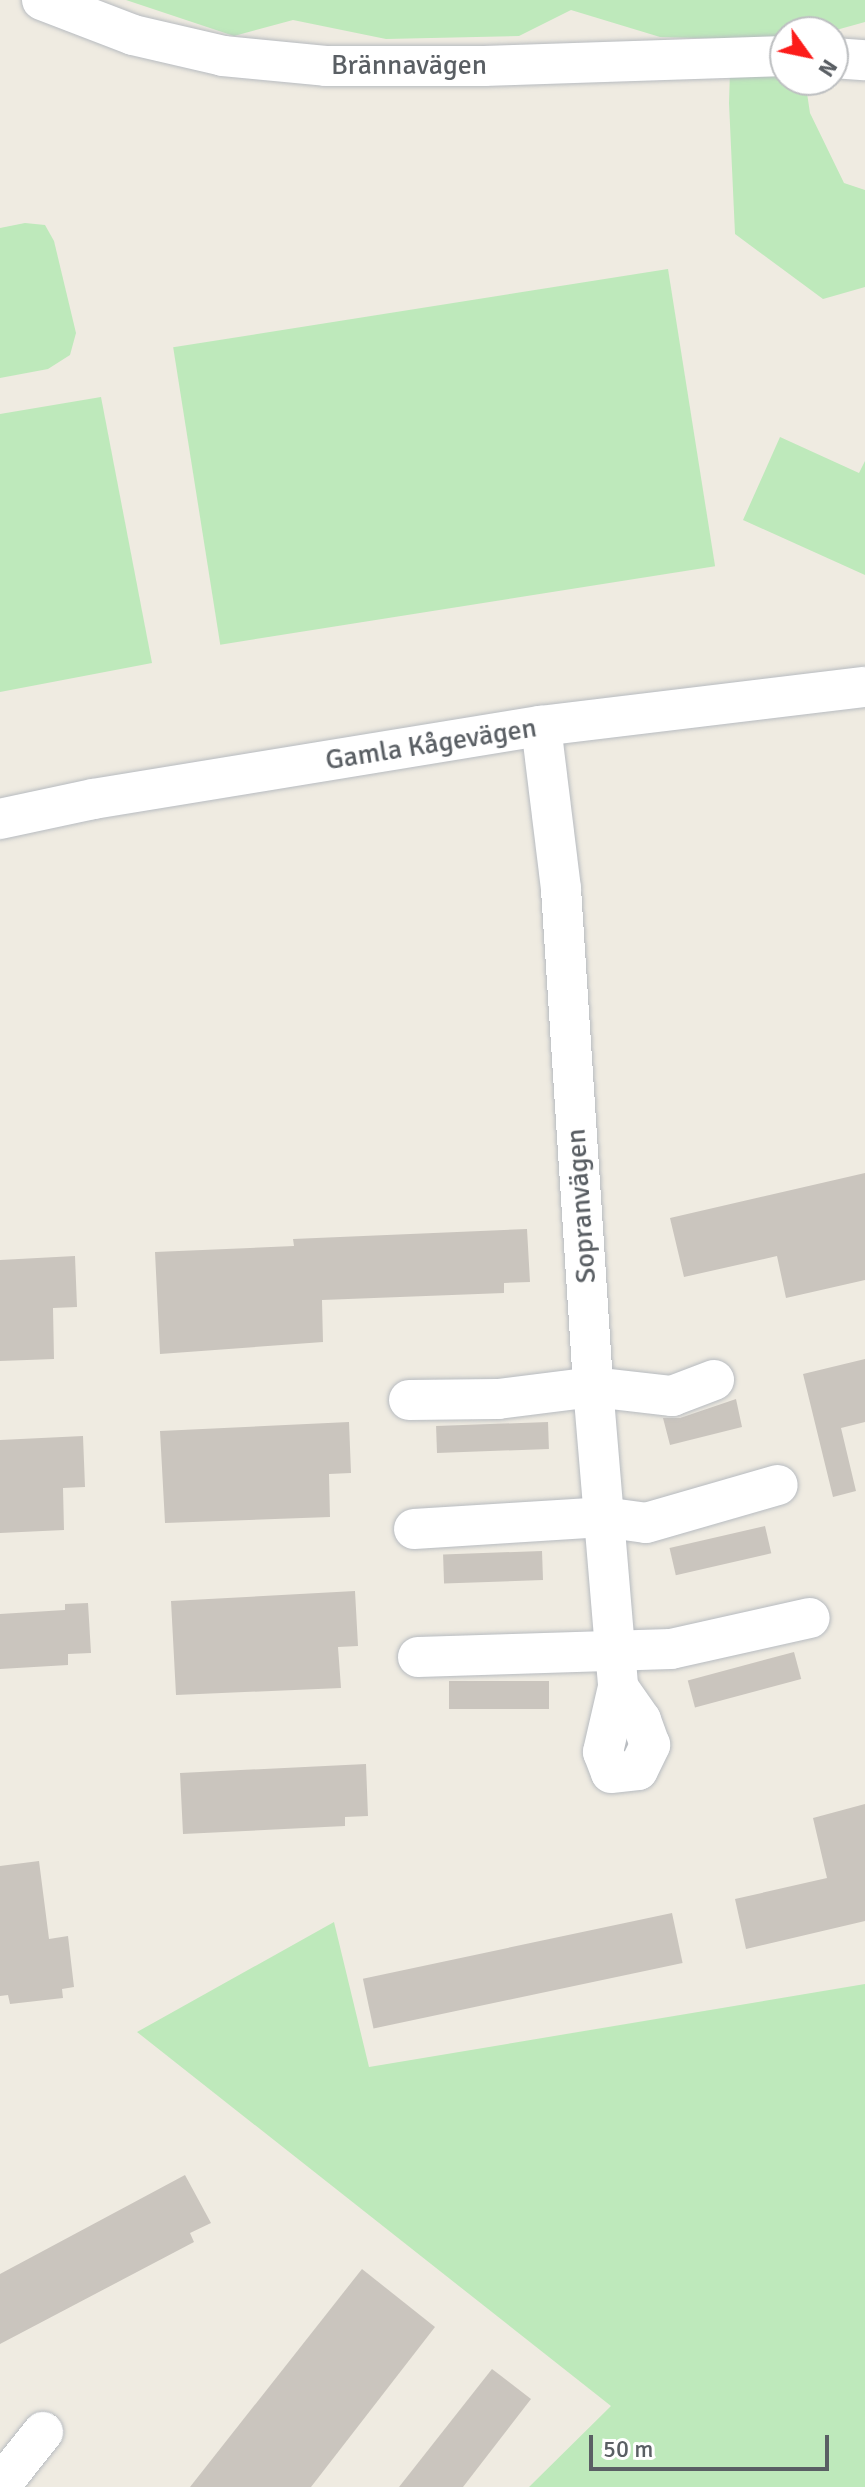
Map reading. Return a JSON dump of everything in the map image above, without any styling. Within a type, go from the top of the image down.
[{"type":"street","name":"Brännavägen","points":[[42,0],[133,35],[223,56],[326,66],[484,66],[769,57]]},
{"type":"street","name":"Gamla Kågevägen","points":[[0,819],[93,799],[541,726],[865,687]]},
{"type":"street","name":"Sopranvägen","points":[[541,726],[561,889],[593,1387],[616,1669]]},
{"type":"street","points":[[409,1400],[498,1399],[593,1387],[672,1396],[714,1380]]},
{"type":"street","points":[[414,1529],[603,1517],[646,1523],[778,1485]]},
{"type":"street","points":[[418,1657],[616,1669],[671,1649],[810,1618]]},
{"type":"street","points":[[0,2486],[43,2432]]},
{"type":"green space","points":[[126,0],[865,0],[865,22],[849,26],[849,16],[769,16],[769,96],[807,96],[810,113],[844,183],[865,190],[865,287],[823,299],[735,234],[729,103],[731,39],[660,37],[571,10],[519,36],[386,39],[293,20],[234,36]]},
{"type":"green space","points":[[25,223],[45,225],[54,241],[76,333],[70,355],[48,369],[0,378],[0,228]]},
{"type":"green space","points":[[668,269],[715,566],[220,645],[173,347]]},
{"type":"green space","points":[[101,397],[152,663],[0,692],[0,414]]},
{"type":"green space","points":[[780,437],[859,473],[865,461],[865,575],[743,520]]},
{"type":"green space","points":[[334,1922],[369,2067],[865,1984],[865,2487],[529,2487],[611,2406],[137,2032]]},
{"type":"building","points":[[865,1173],[865,1280],[786,1298],[777,1256],[684,1277],[670,1218]]},
{"type":"building","points":[[527,1229],[530,1282],[504,1283],[504,1293],[322,1300],[323,1342],[160,1354],[155,1252],[294,1246],[293,1239]]},
{"type":"building","points":[[75,1256],[77,1307],[53,1308],[54,1359],[0,1361],[0,1260]]},
{"type":"building","points":[[865,1359],[865,1422],[841,1428],[856,1491],[833,1497],[803,1374]]},
{"type":"building","points":[[736,1399],[742,1427],[670,1445],[663,1418],[680,1418]]},
{"type":"building","points":[[349,1422],[351,1473],[329,1474],[330,1517],[165,1523],[160,1431]]},
{"type":"building","points":[[548,1422],[549,1449],[437,1453],[436,1426]]},
{"type":"building","points":[[83,1436],[85,1487],[63,1488],[64,1530],[0,1533],[0,1440]]},
{"type":"building","points":[[765,1526],[771,1553],[676,1575],[670,1548]]},
{"type":"building","points":[[542,1551],[543,1580],[444,1583],[443,1554]]},
{"type":"building","points":[[355,1591],[358,1646],[338,1647],[341,1688],[176,1695],[171,1601]]},
{"type":"building","points":[[88,1603],[91,1653],[68,1654],[68,1665],[0,1669],[0,1614],[65,1610],[65,1604]]},
{"type":"building","points":[[794,1652],[801,1679],[695,1708],[688,1680]]},
{"type":"building","points":[[449,1681],[549,1681],[549,1709],[449,1709]]},
{"type":"building","points":[[366,1764],[368,1816],[345,1817],[345,1826],[183,1834],[180,1773]]},
{"type":"building","points":[[865,1804],[865,1921],[746,1949],[735,1899],[827,1878],[813,1818]]},
{"type":"building","points":[[39,1861],[49,1939],[68,1936],[74,1987],[62,1989],[63,1998],[10,2004],[8,1995],[0,1996],[0,1866]]},
{"type":"building","points":[[672,1913],[683,1963],[374,2029],[363,1979]]},
{"type":"building","points":[[185,2175],[211,2223],[190,2233],[194,2242],[0,2344],[0,2274]]},
{"type":"building","points":[[362,2269],[435,2327],[311,2487],[190,2487]]},
{"type":"building","points":[[492,2369],[531,2399],[463,2487],[399,2487]]}]
